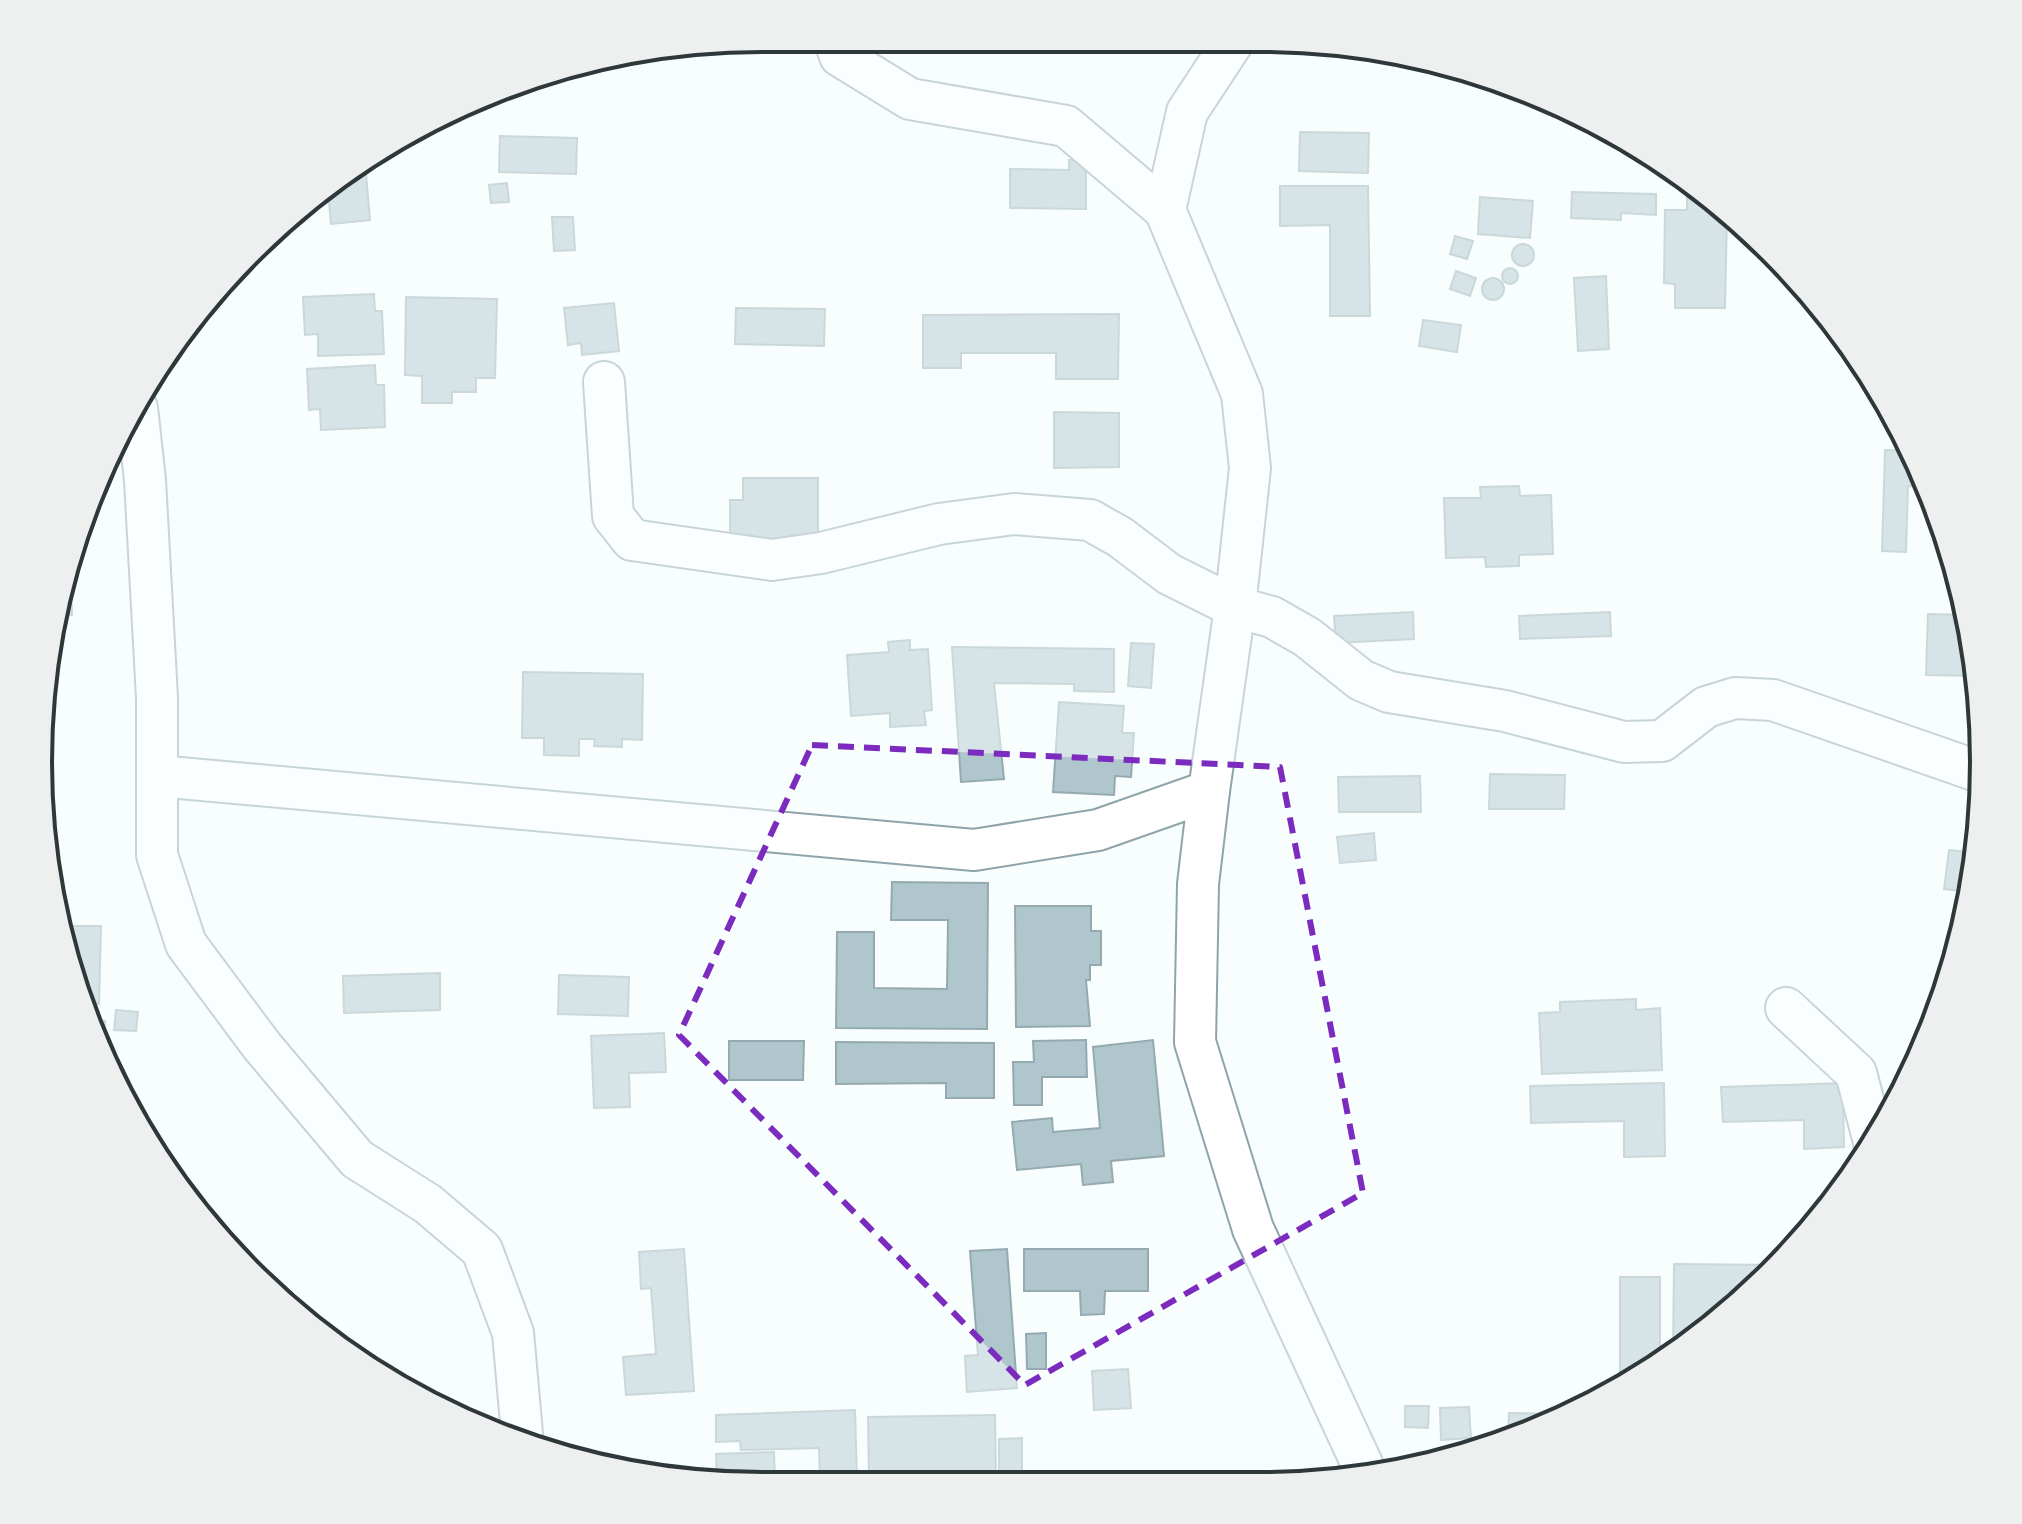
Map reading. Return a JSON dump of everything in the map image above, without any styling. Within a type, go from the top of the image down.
[{"type":"street","points":[[839,52],[840,56],[910,99],[1066,126],[1165,210],[1242,394],[1250,468],[1198,884],[1195,1042],[1253,1229],[1362,1464]]},
{"type":"street","points":[[1165,210],[1187,112],[1226,52]]},
{"type":"street","points":[[604,382],[613,516],[632,540],[772,560],[821,553],[939,524],[999,516],[1090,520],[1169,574],[1235,607],[1272,617],[1307,637],[1361,680],[1389,692],[1505,711],[1624,742],[1662,741],[1706,707],[1735,698],[1773,700],[1970,768]]},
{"type":"street","points":[[139,423],[145,480],[158,776],[157,855],[186,944],[262,1046],[357,1159],[428,1204],[482,1250],[513,1333],[522,1429]]},
{"type":"street","points":[[158,776],[974,850],[1098,830],[1209,791]]},
{"type":"street","points":[[1786,1008],[1856,1073],[1870,1125]]},
{"type":"highlighted area","points":[[812,745],[1280,767],[1363,1193],[1025,1385],[679,1035]]},
{"type":"building","points":[[1300,132],[1369,133],[1368,173],[1299,171]]},
{"type":"building","points":[[500,136],[577,138],[576,174],[499,172]]},
{"type":"building","points":[[1069,160],[1086,160],[1086,209],[1010,208],[1010,169],[1069,170]]},
{"type":"building","points":[[366,173],[370,220],[331,224],[329,200]]},
{"type":"building","points":[[507,183],[509,202],[491,203],[489,185]]},
{"type":"building","points":[[1280,186],[1368,186],[1370,316],[1330,316],[1330,225],[1280,226]]},
{"type":"building","points":[[1572,192],[1656,194],[1656,215],[1621,213],[1621,220],[1571,218]]},
{"type":"building","points":[[1480,197],[1533,201],[1530,238],[1478,234]]},
{"type":"building","points":[[1687,198],[1691,198],[1727,227],[1725,308],[1675,308],[1675,284],[1664,283],[1665,210],[1687,210]]},
{"type":"building","points":[[552,217],[573,217],[575,250],[554,251]]},
{"type":"building","points":[[1455,236],[1473,241],[1467,259],[1450,254]]},
{"type":"building","points":[[1523,244],[1531,247],[1534,255],[1531,263],[1523,266],[1515,263],[1512,255],[1515,247]]},
{"type":"building","points":[[1507,268],[1513,268],[1518,276],[1516,282],[1507,284],[1502,279],[1502,273]]},
{"type":"building","points":[[1456,271],[1476,278],[1470,296],[1450,289]]},
{"type":"building","points":[[1606,276],[1609,349],[1578,351],[1574,278]]},
{"type":"building","points":[[1493,278],[1501,281],[1504,289],[1501,297],[1493,300],[1485,297],[1482,289],[1485,281]]},
{"type":"building","points":[[374,294],[375,311],[382,311],[384,354],[318,356],[318,334],[305,335],[303,297]]},
{"type":"building","points":[[406,297],[497,299],[495,378],[476,378],[476,392],[452,392],[452,403],[422,403],[422,376],[405,375]]},
{"type":"building","points":[[614,303],[619,351],[582,355],[581,343],[568,345],[564,308]]},
{"type":"building","points":[[736,308],[825,309],[824,346],[735,344]]},
{"type":"building","points":[[1119,314],[1118,379],[1056,379],[1056,353],[961,353],[961,368],[923,368],[923,315]]},
{"type":"building","points":[[1423,320],[1461,325],[1457,352],[1419,346]]},
{"type":"building","points":[[375,365],[376,385],[384,385],[385,427],[321,430],[320,409],[309,410],[307,369]]},
{"type":"building","points":[[1054,412],[1119,413],[1119,467],[1054,468]]},
{"type":"building","points":[[1885,450],[1898,451],[1914,486],[1908,486],[1906,552],[1882,551]]},
{"type":"building","points":[[743,478],[818,478],[818,553],[730,553],[730,500],[743,500]]},
{"type":"building","points":[[1519,486],[1520,496],[1551,495],[1553,554],[1519,555],[1519,566],[1486,567],[1485,557],[1446,558],[1444,498],[1481,498],[1480,487]]},
{"type":"building","points":[[1413,612],[1414,639],[1336,643],[1334,616]]},
{"type":"building","points":[[1610,612],[1611,636],[1520,639],[1519,616]]},
{"type":"building","points":[[1928,614],[1954,615],[1965,676],[1926,675]]},
{"type":"building","points":[[910,640],[910,650],[928,649],[932,710],[924,711],[926,725],[890,727],[890,713],[851,716],[847,655],[889,652],[888,642]]},
{"type":"building","points":[[1131,643],[1154,644],[1151,688],[1128,686]]},
{"type":"building","points":[[952,647],[1114,649],[1114,692],[1074,691],[1074,684],[994,683],[1004,779],[961,782]]},
{"type":"building","points":[[523,672],[643,674],[642,740],[622,739],[622,747],[594,746],[595,739],[579,739],[579,756],[544,755],[544,738],[522,738]]},
{"type":"building","points":[[1059,702],[1124,706],[1122,733],[1134,733],[1131,777],[1115,776],[1114,795],[1053,792]]},
{"type":"building","points":[[1490,774],[1565,775],[1564,809],[1489,809]]},
{"type":"building","points":[[1420,776],[1421,812],[1339,812],[1338,777]]},
{"type":"building","points":[[1374,833],[1376,860],[1340,863],[1337,837]]},
{"type":"building","points":[[1949,850],[1964,852],[1958,891],[1944,889]]},
{"type":"building","points":[[892,882],[988,883],[987,1029],[836,1028],[837,932],[874,932],[874,988],[947,989],[948,920],[891,920]]},
{"type":"building","points":[[1015,906],[1091,906],[1091,931],[1101,931],[1101,965],[1090,965],[1090,980],[1086,980],[1090,1026],[1016,1027]]},
{"type":"building","points":[[72,926],[101,926],[99,1004],[95,1004],[90,990]]},
{"type":"building","points":[[440,973],[440,1010],[344,1013],[343,976]]},
{"type":"building","points":[[559,975],[629,977],[628,1016],[558,1014]]},
{"type":"building","points":[[1636,999],[1636,1010],[1660,1008],[1662,1070],[1542,1074],[1539,1013],[1560,1012],[1560,1002]]},
{"type":"building","points":[[116,1010],[138,1012],[136,1031],[114,1030]]},
{"type":"building","points":[[664,1033],[666,1072],[629,1073],[630,1107],[594,1108],[591,1036]]},
{"type":"building","points":[[1086,1040],[1087,1077],[1042,1077],[1042,1105],[1014,1105],[1013,1062],[1034,1062],[1033,1041]]},
{"type":"building","points":[[1153,1040],[1164,1156],[1111,1161],[1113,1182],[1083,1185],[1081,1164],[1017,1170],[1012,1122],[1052,1118],[1053,1132],[1100,1128],[1093,1047]]},
{"type":"building","points":[[729,1041],[804,1041],[803,1080],[729,1080]]},
{"type":"building","points":[[836,1042],[994,1043],[994,1098],[946,1098],[946,1083],[836,1084]]},
{"type":"building","points":[[1664,1083],[1665,1156],[1624,1157],[1624,1121],[1531,1123],[1530,1086]]},
{"type":"building","points":[[1843,1083],[1844,1147],[1804,1149],[1804,1120],[1723,1122],[1721,1087]]},
{"type":"building","points":[[684,1249],[694,1391],[626,1395],[623,1357],[656,1354],[651,1288],[641,1289],[639,1252]]},
{"type":"building","points":[[1007,1249],[1017,1388],[967,1392],[965,1356],[978,1355],[970,1251]]},
{"type":"building","points":[[1024,1249],[1148,1249],[1148,1291],[1105,1291],[1104,1314],[1081,1315],[1080,1291],[1024,1291]]},
{"type":"building","points":[[1674,1264],[1761,1265],[1728,1296],[1673,1338]]},
{"type":"building","points":[[1620,1277],[1660,1277],[1660,1348],[1620,1374]]},
{"type":"building","points":[[1046,1333],[1046,1369],[1027,1369],[1026,1334]]},
{"type":"building","points":[[1128,1369],[1131,1408],[1094,1410],[1092,1371]]},
{"type":"building","points":[[1405,1406],[1429,1406],[1428,1428],[1405,1427]]},
{"type":"building","points":[[1469,1407],[1471,1438],[1441,1440],[1440,1408]]},
{"type":"building","points":[[855,1410],[857,1472],[820,1472],[819,1448],[741,1450],[740,1441],[716,1442],[716,1415]]},
{"type":"building","points":[[1509,1413],[1542,1414],[1532,1418],[1508,1427]]},
{"type":"building","points":[[995,1415],[996,1472],[869,1472],[868,1417]]},
{"type":"building","points":[[1022,1438],[1022,1472],[999,1472],[999,1439]]},
{"type":"building","points":[[774,1452],[775,1472],[717,1470],[716,1454]]}]
